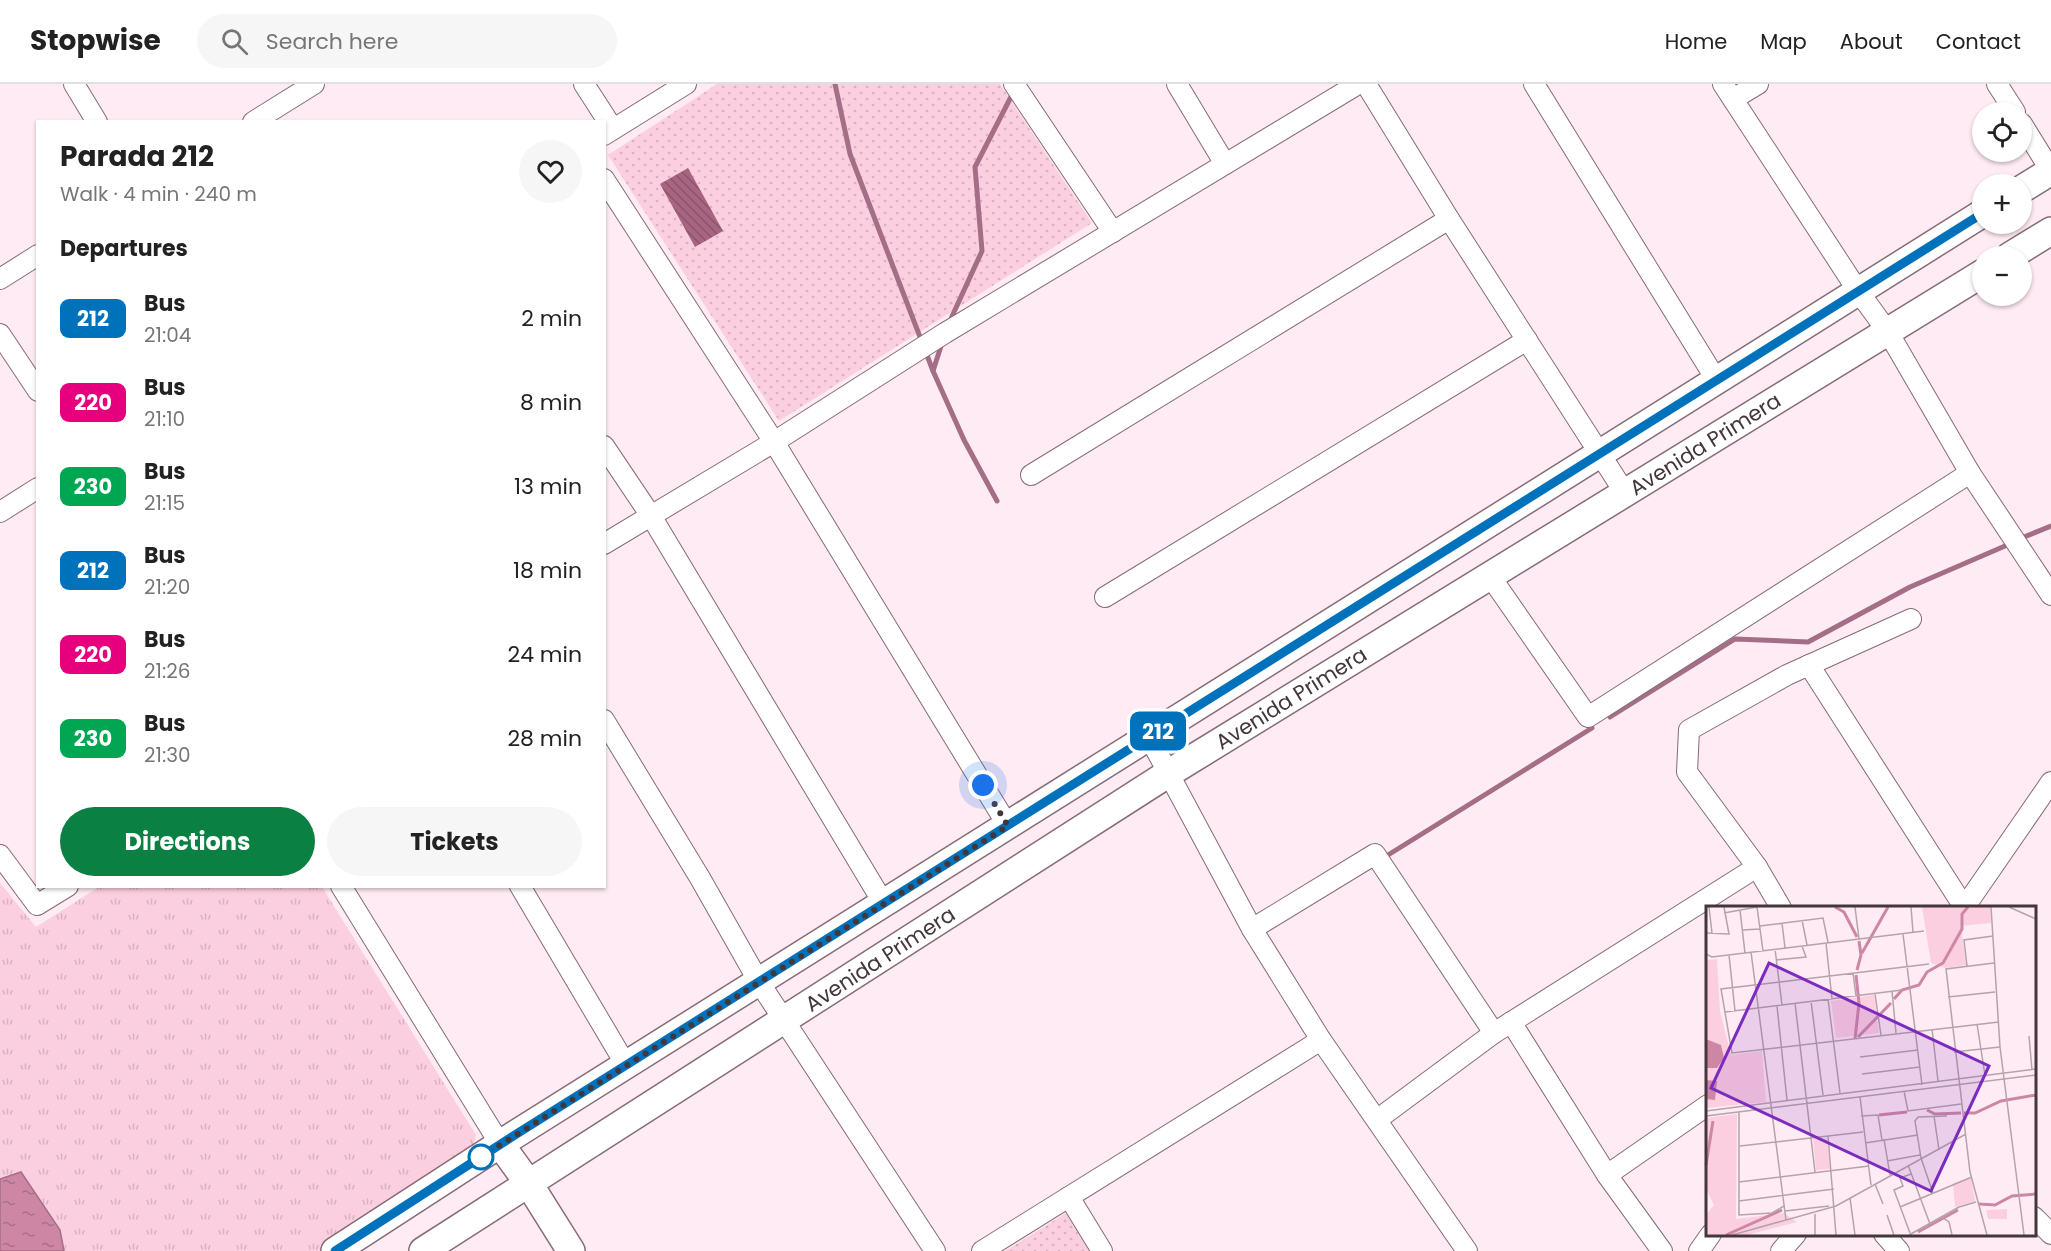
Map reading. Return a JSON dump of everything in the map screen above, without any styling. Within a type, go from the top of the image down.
[{"type":"main road","points":[[2032,183],[2051,171]]},
{"type":"main road","name":"Avenida Primera","points":[[335,1251],[500,1144],[1972,220]]},
{"type":"main road","points":[[2026,246],[2051,231]]},
{"type":"main road","name":"Avenida Primera","points":[[423,1251],[1169,773],[1972,280]]},
{"type":"main road","points":[[500,1144],[529,1184],[571,1251]]},
{"type":"street","points":[[74,84],[96,120]]},
{"type":"street","points":[[256,120],[314,84]]},
{"type":"street","points":[[584,84],[603,120]]},
{"type":"street","points":[[609,132],[686,84]]},
{"type":"street","points":[[1014,84],[1113,232]]},
{"type":"street","points":[[1177,84],[1224,164]]},
{"type":"street","points":[[606,543],[774,442],[945,333],[1358,84]]},
{"type":"street","points":[[1366,84],[1449,219],[1625,493]]},
{"type":"street","points":[[1534,84],[1717,381]]},
{"type":"street","points":[[1758,84],[1728,92],[1858,291],[1888,332],[1970,474],[2051,595]]},
{"type":"street","points":[[1997,84],[2009,102]]},
{"type":"street","points":[[2032,140],[2051,171]]},
{"type":"street","points":[[606,182],[774,442],[1008,826]]},
{"type":"street","points":[[1031,475],[1449,219]]},
{"type":"street","points":[[0,279],[36,256]]},
{"type":"street","points":[[0,334],[36,388]]},
{"type":"street","points":[[1105,597],[1527,340]]},
{"type":"street","points":[[606,449],[651,516],[884,904]]},
{"type":"street","points":[[1490,576],[1588,717],[1970,474]]},
{"type":"street","points":[[0,512],[36,489]]},
{"type":"street","points":[[1780,906],[1757,867],[1687,772],[1689,730],[1809,665],[1911,619]]},
{"type":"street","points":[[1809,665],[1963,906]]},
{"type":"street","points":[[606,723],[700,878],[759,982],[935,1251]]},
{"type":"street","points":[[1149,737],[1252,929],[1321,1040],[1378,1119],[1467,1251]]},
{"type":"street","points":[[1965,906],[2051,782]]},
{"type":"street","points":[[1252,929],[1375,854],[1494,1033]]},
{"type":"street","points":[[0,855],[37,905],[65,888]]},
{"type":"street","points":[[1378,1119],[1494,1033],[1757,867]]},
{"type":"street","points":[[342,888],[500,1144]]},
{"type":"street","points":[[521,888],[626,1065]]},
{"type":"street","points":[[1511,1022],[1607,1176],[1662,1251]]},
{"type":"street","points":[[982,1251],[1321,1040]]},
{"type":"street","points":[[1607,1176],[1706,1106]]},
{"type":"street","points":[[1069,1197],[1102,1251]]},
{"type":"street","points":[[2036,1219],[2051,1234]]},
{"type":"street","points":[[1699,1251],[1710,1236]]},
{"type":"street","points":[[1781,1251],[1794,1236]]},
{"type":"street","points":[[1886,1236],[1899,1251]]},
{"type":"green space","points":[[717,84],[1000,84],[1092,223],[779,421],[608,155]]},
{"type":"green space","points":[[0,883],[36,927],[97,888],[323,888],[476,1135],[471,1155],[327,1251],[0,1251]]},
{"type":"green space","points":[[1066,1213],[1089,1251],[1005,1251]]},
{"type":"water","points":[[21,1172],[60,1230],[64,1251],[0,1251],[0,1179]]},
{"type":"building","points":[[688,168],[723,231],[695,247],[660,184]]},
{"type":"waterway","points":[[835,84],[850,154],[933,371]]},
{"type":"waterway","points":[[949,323],[982,251],[975,167],[1014,91]]},
{"type":"waterway","points":[[942,343],[933,371],[964,440],[997,501]]},
{"type":"waterway","points":[[2024,537],[2051,526]]},
{"type":"waterway","points":[[1610,717],[1735,639],[1808,642],[1910,587],[2005,546]]},
{"type":"waterway","points":[[1388,855],[1592,728]]},
{"type":"bus line","name":"212","points":[[335,1251],[518,1133],[1972,220]]},
{"type":"route","points":[[481,1157],[1008,826],[983,785]]}]
